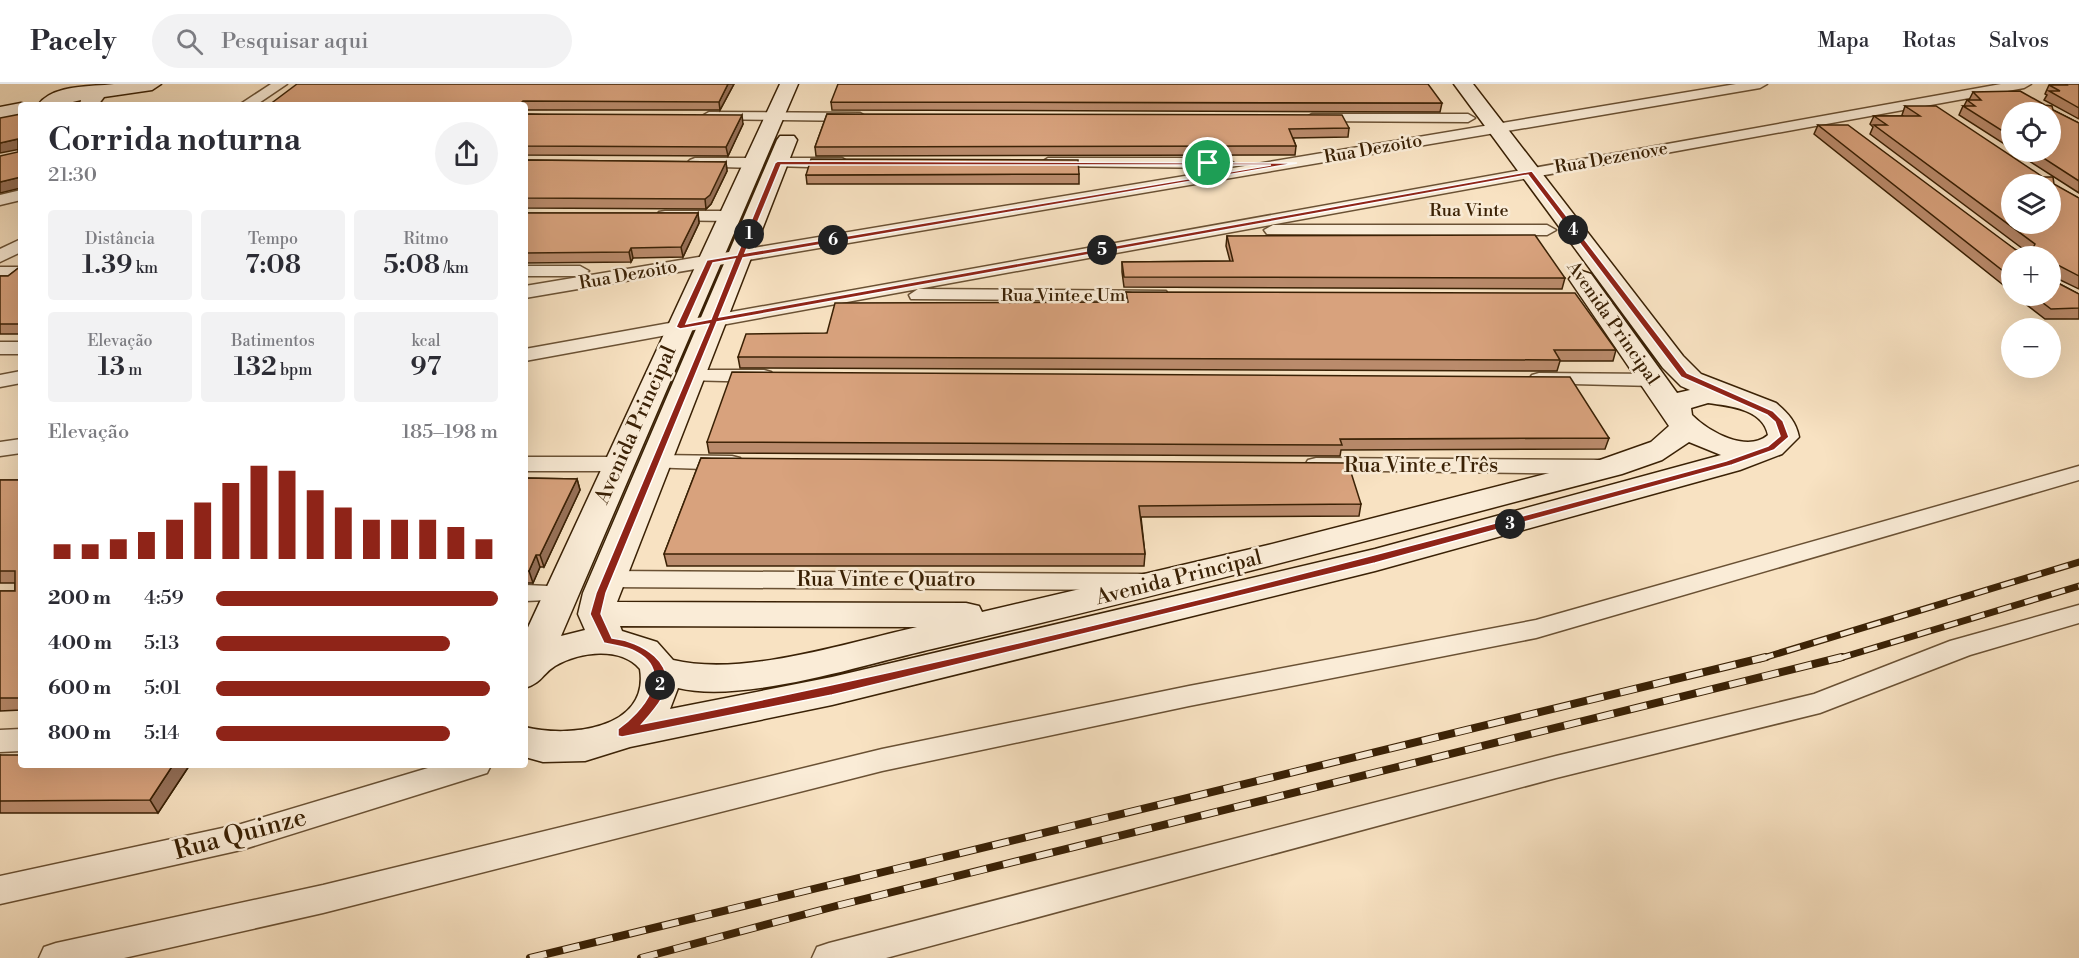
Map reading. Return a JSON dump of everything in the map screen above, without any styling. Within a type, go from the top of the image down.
[{"type":"street","points":[[51,102],[62,97],[88,101],[120,90],[152,84]]},
{"type":"street","points":[[251,102],[280,84]]},
{"type":"street","name":"Avenida Principal","points":[[786,117],[789,84]]},
{"type":"street","name":"Avenida Principal","points":[[602,627],[607,579],[740,256],[766,163],[786,117],[810,84]]},
{"type":"street","name":"Avenida Principal","points":[[622,733],[832,691],[1375,560],[1729,463],[1771,448],[1784,437],[1784,429],[1770,413],[1702,385],[1684,375],[1481,126],[1444,84]]},
{"type":"street","name":"Avenida Principal","points":[[1463,84],[1481,126]]},
{"type":"street","name":"Rua Dezoito","points":[[528,291],[1294,163],[1481,126],[1760,84]]},
{"type":"street","name":"Rua Dezenove","points":[[528,354],[1836,118],[1927,102],[2021,90]]},
{"type":"street","points":[[1927,102],[1946,114]]},
{"type":"street","points":[[0,113],[18,110]]},
{"type":"street","points":[[0,119],[18,116]]},
{"type":"street","points":[[691,116],[881,117]]},
{"type":"street","points":[[1300,118],[1481,126]]},
{"type":"street","points":[[1836,118],[1854,132]]},
{"type":"street","points":[[674,163],[862,163]]},
{"type":"street","name":"Avenida Principal","points":[[528,667],[730,216],[766,163]]},
{"type":"street","points":[[1030,163],[1294,163]]},
{"type":"street","name":"Avenida Principal","points":[[1520,175],[1547,230],[1654,380],[1681,422],[1702,439],[1726,447],[1758,450],[1771,448]]},
{"type":"street","points":[[0,200],[18,196]]},
{"type":"street","points":[[650,216],[730,216]]},
{"type":"street","name":"Rua Vinte","points":[[1211,231],[1547,230]]},
{"type":"street","points":[[0,257],[18,246]]},
{"type":"street","points":[[528,272],[650,271]]},
{"type":"street","points":[[0,272],[18,272]]},
{"type":"street","name":"Rua Vinte e Um","points":[[855,295],[1177,295]]},
{"type":"street","points":[[1570,295],[1594,295]]},
{"type":"street","points":[[0,348],[18,348]]},
{"type":"street","points":[[691,376],[786,376]]},
{"type":"street","points":[[0,381],[18,378]]},
{"type":"street","points":[[1523,379],[1654,380]]},
{"type":"street","name":"Avenida Principal","points":[[658,670],[673,676],[737,676],[1028,615],[1165,582],[1611,467],[1662,448],[1673,441],[1681,422],[1676,408],[1681,401],[1692,396],[1707,394],[1743,400]]},
{"type":"street","points":[[0,449],[18,446]]},
{"type":"street","points":[[656,462],[751,463]]},
{"type":"street","points":[[0,464],[18,464]]},
{"type":"street","points":[[528,464],[619,464]]},
{"type":"street","name":"Rua Vinte e Três","points":[[1288,465],[1611,467]]},
{"type":"street","points":[[57,958],[323,899],[882,760],[1189,696],[1536,629],[2027,490],[2079,473]]},
{"type":"street","name":"Rua Vinte e Quatro","points":[[607,579],[1165,582]]},
{"type":"street","points":[[528,593],[562,593]]},
{"type":"street","points":[[829,958],[1556,767],[1820,703],[1960,648],[2079,614]]},
{"type":"street","points":[[602,627],[1028,615]]},
{"type":"street","name":"Avenida Principal","points":[[531,748],[576,749],[592,746],[622,733],[638,722],[657,696],[660,684],[658,670],[652,659],[641,649],[626,643],[602,627]]},
{"type":"street","name":"Avenida Principal","points":[[528,670],[602,627]]},
{"type":"street","points":[[0,741],[18,740]]},
{"type":"street","name":"Rua Quinze","points":[[0,890],[241,837],[466,768]]},
{"type":"building","points":[[297,84],[728,84],[719,102],[273,102]]},
{"type":"building","points":[[838,84],[1428,84],[1442,103],[831,102]]},
{"type":"building","points":[[2079,84],[2079,108],[2049,91],[2060,91],[2049,85]]},
{"type":"building","points":[[2020,91],[2040,102],[2001,102],[2001,130],[1963,106],[1975,106],[1967,100],[1981,100],[1973,92]]},
{"type":"building","points":[[1905,106],[1936,106],[2001,149],[2001,162],[2020,162],[2038,174],[2001,174],[2001,219],[1874,125],[1887,125],[1874,116],[1920,116]]},
{"type":"building","points":[[528,114],[742,115],[726,147],[528,146]]},
{"type":"building","points":[[827,114],[1342,115],[1349,128],[1289,129],[1296,146],[815,147]]},
{"type":"building","points":[[2061,114],[2079,123],[2079,181],[2050,162],[2061,162]]},
{"type":"building","points":[[18,115],[18,139],[0,143],[0,118]]},
{"type":"building","points":[[1818,125],[1848,125],[2011,246],[2001,246],[2001,269]]},
{"type":"building","points":[[18,152],[18,178],[0,182],[0,156]]},
{"type":"building","points":[[811,159],[1078,160],[1079,174],[806,175]]},
{"type":"building","points":[[528,160],[726,162],[710,195],[705,199],[528,198]]},
{"type":"building","points":[[2061,188],[2079,198],[2079,276],[2061,267],[2061,246],[2034,246],[2035,244],[2021,234],[2061,234]]},
{"type":"building","points":[[528,213],[698,213],[681,247],[631,248],[629,252],[528,253]]},
{"type":"building","points":[[1535,235],[1565,278],[1124,277],[1122,262],[1233,261],[1227,236]]},
{"type":"building","points":[[18,268],[18,324],[0,324],[0,276],[8,276]]},
{"type":"building","points":[[2061,285],[2079,294],[2079,308],[2051,309],[2047,306],[2061,306]]},
{"type":"building","points":[[1126,292],[1575,293],[1616,350],[1554,350],[1560,360],[738,357],[746,334],[827,333],[835,303],[1128,302]]},
{"type":"building","points":[[732,372],[1570,377],[1609,438],[1340,439],[1342,445],[707,442]]},
{"type":"building","points":[[701,458],[1348,463],[1361,504],[1139,506],[1145,554],[664,554]]},
{"type":"building","points":[[528,478],[577,479],[540,555],[536,555],[529,571]]},
{"type":"building","points":[[0,480],[18,480],[18,698],[0,698],[0,591],[15,591],[15,571],[0,571]]},
{"type":"building","points":[[0,755],[18,755],[18,768],[171,768],[150,800],[0,801]]},
{"type":"railway","points":[[1760,659],[2079,562]]},
{"type":"railway","points":[[1837,659],[2079,586]]},
{"type":"railway","points":[[530,958],[1766,657]]},
{"type":"railway","points":[[641,958],[836,906],[1842,657]]},
{"type":"route","points":[[1208,163],[778,163],[740,256],[714,321],[656,462],[601,593],[596,614],[608,641],[626,643],[641,649],[652,659],[658,670],[660,684],[657,696],[649,710],[638,722],[622,733],[832,691],[1375,560],[1729,463],[1771,448],[1780,443],[1784,437],[1784,429],[1770,413],[1758,406],[1690,380],[1684,375],[1530,173],[855,295],[714,321],[680,327],[710,261],[740,256],[1294,163],[1208,163]]}]
